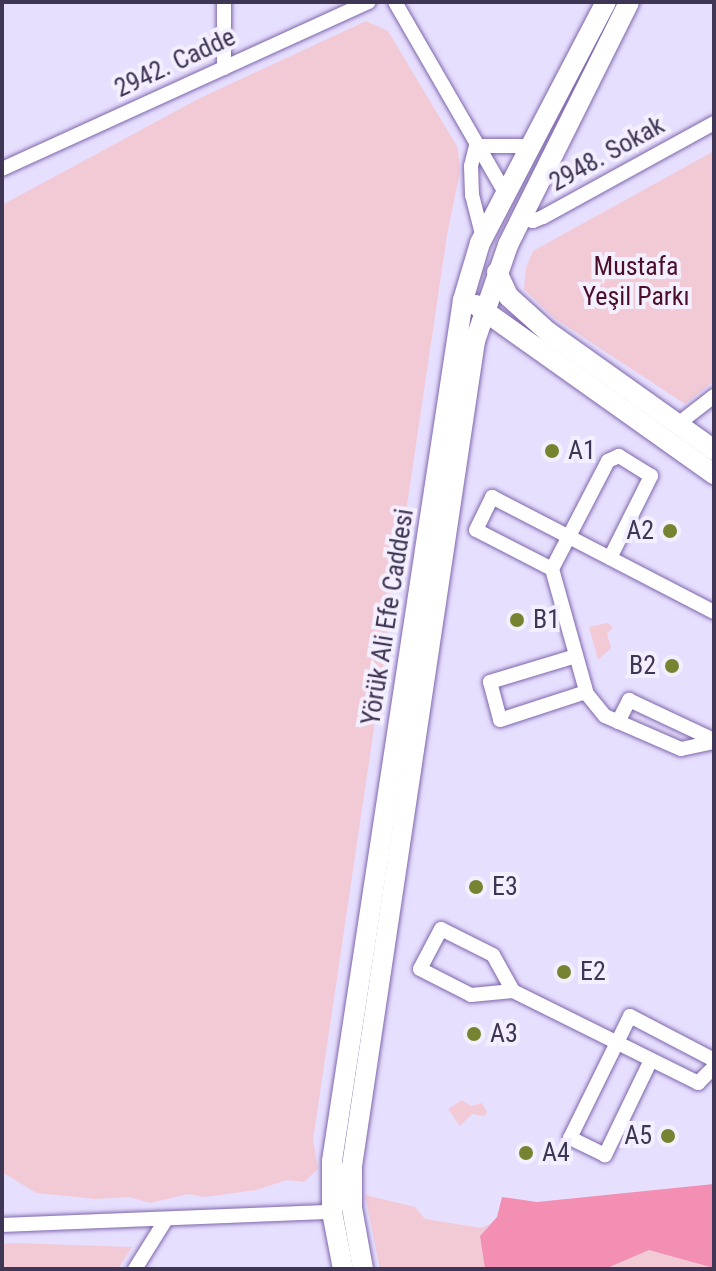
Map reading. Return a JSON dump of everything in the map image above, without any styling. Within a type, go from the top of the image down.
[{"type":"street","points":[[224,2],[224,68]]},
{"type":"street","name":"2942. Cadde","points":[[2,169],[369,2]]},
{"type":"street","points":[[395,2],[476,146],[521,218]]},
{"type":"street","name":"Yörük Ali Efe Caddesi","points":[[343,1269],[332,1212],[332,1161],[460,314],[468,279],[483,238],[606,2]]},
{"type":"street","name":"Yörük Ali Efe Caddesi","points":[[363,1269],[352,1208],[352,1166],[467,383],[483,312],[497,272],[629,2]]},
{"type":"street","name":"2948. Sokak","points":[[521,218],[533,221],[543,217],[714,123]]},
{"type":"street","points":[[476,146],[530,146]]},
{"type":"street","points":[[476,146],[471,166],[472,195],[483,238]]},
{"type":"street","points":[[497,272],[504,291],[527,315],[672,432],[714,474]]},
{"type":"street","points":[[468,279],[470,296],[483,312],[672,432],[714,450]]},
{"type":"street","points":[[672,432],[714,396]]},
{"type":"street","points":[[610,558],[651,476],[623,457],[614,456],[608,461],[552,569],[586,692],[597,710],[681,749],[714,741]]},
{"type":"street","points":[[552,569],[476,530],[492,497],[714,612]]},
{"type":"street","points":[[576,656],[490,682],[500,720],[586,692]]},
{"type":"street","points":[[618,722],[629,700],[714,741]]},
{"type":"street","points":[[513,991],[493,955],[441,929],[420,969],[471,995],[513,991],[698,1083],[714,1068]]},
{"type":"street","points":[[651,1060],[605,1155],[570,1138],[630,1016],[714,1060]]},
{"type":"street","points":[[2,1225],[165,1221],[332,1212],[352,1208]]},
{"type":"street","points":[[135,1269],[165,1221]]},
{"type":"green space","points":[[366,21],[388,31],[458,148],[460,172],[447,235],[313,1140],[318,1169],[304,1182],[287,1180],[256,1190],[205,1197],[188,1194],[150,1203],[129,1197],[95,1199],[36,1193],[2,1172],[2,205],[200,98]]},
{"type":"green space","name":"Mustafa Yeşil Parkı","points":[[714,151],[714,381],[685,404],[554,318],[524,289],[526,268],[533,251]]},
{"type":"green space","points":[[607,623],[613,627],[607,634],[611,648],[598,660],[589,627]]},
{"type":"green space","points":[[462,1100],[471,1106],[482,1103],[487,1112],[485,1116],[472,1114],[460,1126],[448,1109]]},
{"type":"green space","points":[[365,1195],[415,1207],[425,1219],[481,1228],[490,1224],[480,1236],[485,1269],[380,1269]]},
{"type":"green space","points":[[2,1244],[132,1247],[118,1269],[2,1269]]},
{"type":"green space","points":[[649,1250],[710,1265],[714,1269],[605,1269]]},
{"type":"shaded area","points":[[714,1184],[714,1268],[649,1250],[605,1269],[485,1269],[480,1236],[497,1217],[502,1197],[537,1202]]},
{"type":"place","name":"A1","points":[[552,451]]},
{"type":"place","name":"A2","points":[[670,531]]},
{"type":"place","name":"B1","points":[[517,620]]},
{"type":"place","name":"B2","points":[[672,666]]},
{"type":"place","name":"E3","points":[[476,887]]},
{"type":"place","name":"E2","points":[[564,972]]},
{"type":"place","name":"A3","points":[[474,1034]]},
{"type":"place","name":"A5","points":[[668,1136]]},
{"type":"place","name":"A4","points":[[526,1153]]}]
